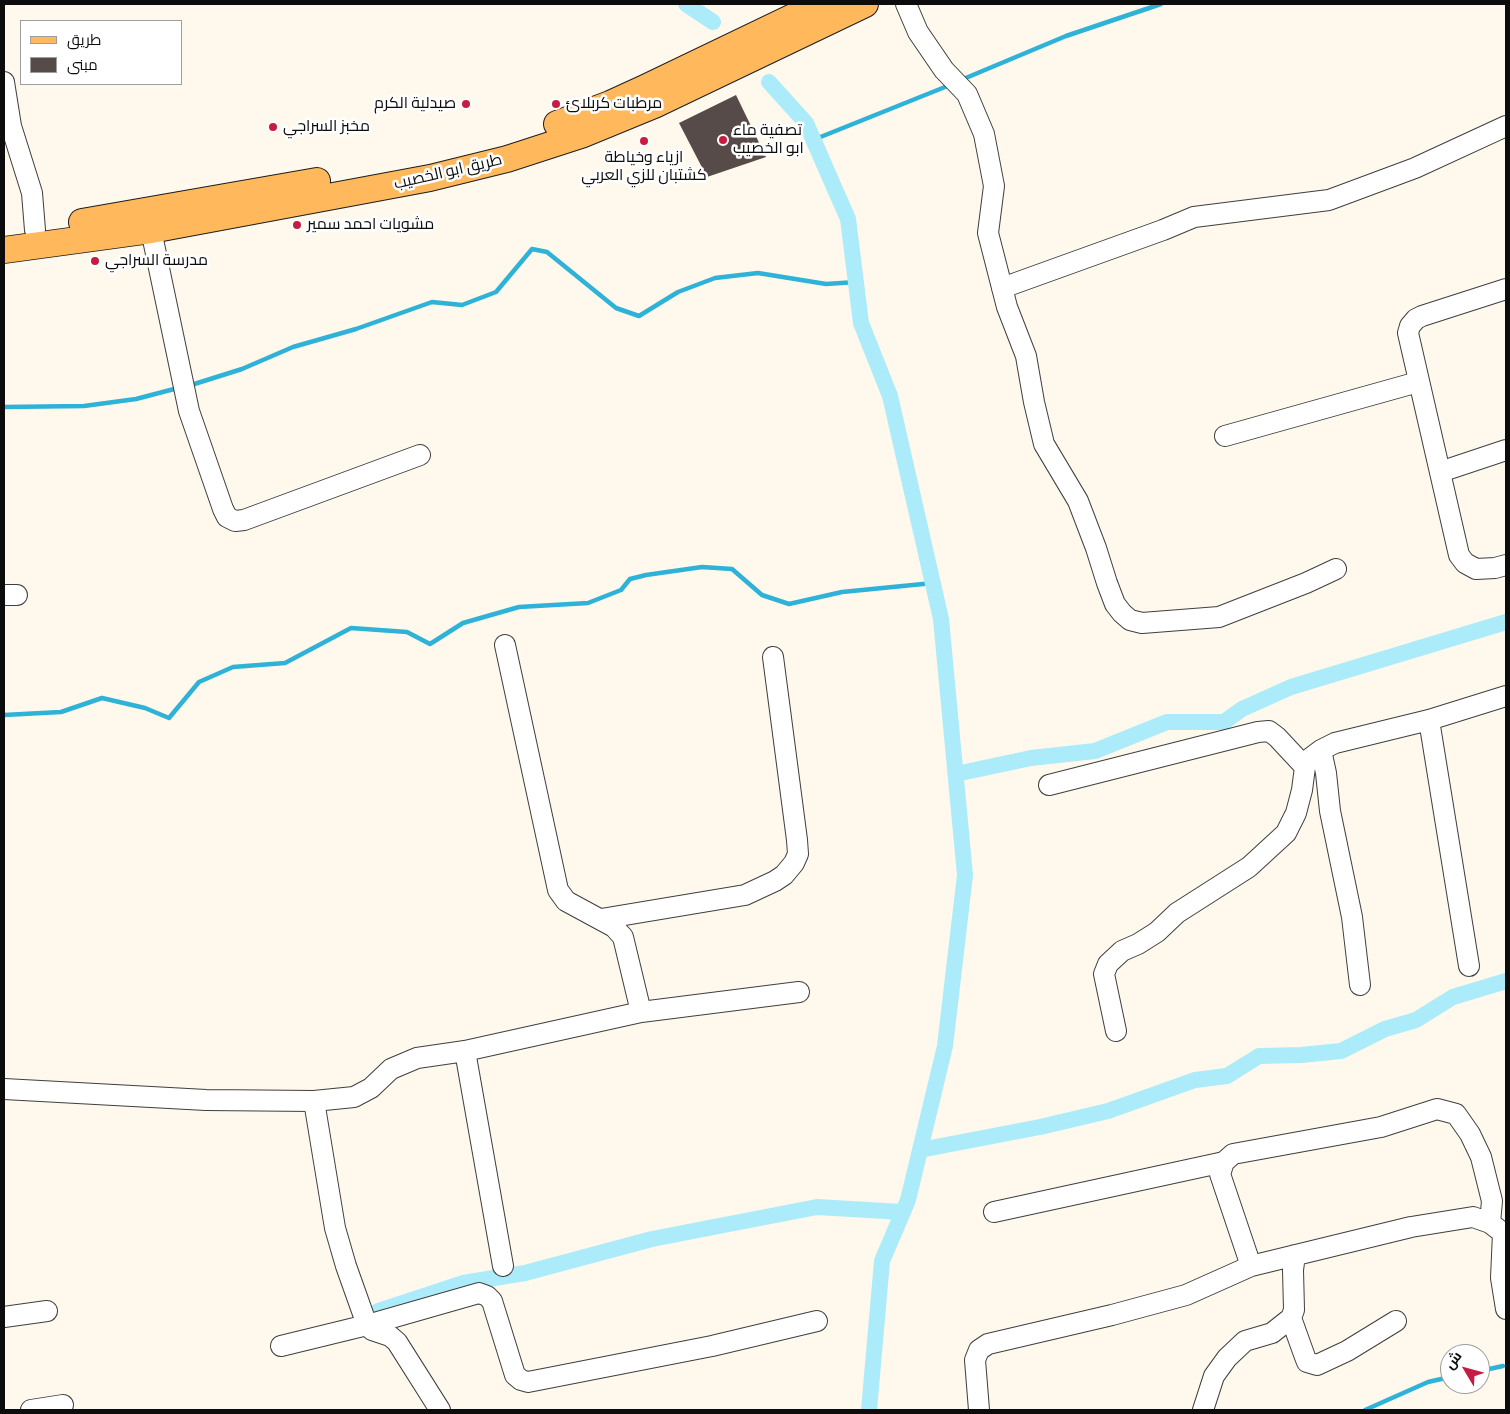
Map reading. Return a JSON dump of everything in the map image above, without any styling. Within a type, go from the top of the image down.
[{"type":"main road","name":"طريق ابو الخصيب","points":[[4,234],[426,161],[500,142],[556,125],[610,104],[820,4]]},
{"type":"main road","name":"طريق ابو الخصيب","points":[[4,250],[151,230],[430,178],[497,162],[600,128],[654,105],[865,4]]},
{"type":"street","points":[[906,4],[918,32],[944,70],[967,94],[984,134],[994,186],[988,233],[1007,307],[1026,356],[1044,444],[1078,501],[1115,604],[1130,620],[1142,623],[1219,617],[1306,583],[1336,569]]},
{"type":"street","points":[[4,82],[11,126],[30,186],[35,230]]},
{"type":"street","points":[[1002,288],[1194,217],[1329,200],[1415,168],[1506,126]]},
{"type":"street","points":[[151,230],[189,411],[227,517],[234,521],[249,519],[420,455]]},
{"type":"street","points":[[1506,289],[1416,319],[1410,326],[1408,333],[1459,555],[1466,564],[1476,569],[1495,568],[1506,565]]},
{"type":"street","points":[[1225,436],[1418,382]]},
{"type":"street","points":[[1440,472],[1506,450]]},
{"type":"street","points":[[505,645],[558,890],[566,901],[614,927],[623,937],[641,1012]]},
{"type":"street","points":[[601,919],[745,895],[775,881],[784,875],[794,863],[798,854],[797,840],[773,658]]},
{"type":"street","points":[[1116,1032],[1104,974],[1108,964],[1122,951],[1157,932],[1177,913],[1249,867],[1286,833],[1296,813],[1305,767],[1309,759],[1320,750],[1335,743],[1429,720],[1506,696]]},
{"type":"street","points":[[1429,720],[1469,966]]},
{"type":"street","points":[[1048,785],[1258,732],[1269,731],[1305,767]]},
{"type":"street","points":[[1320,750],[1326,773],[1330,811],[1352,917],[1360,985]]},
{"type":"street","points":[[4,1089],[206,1100],[314,1101],[354,1097],[371,1088],[391,1069],[417,1058],[465,1051],[641,1012],[799,992]]},
{"type":"street","points":[[465,1051],[503,1266]]},
{"type":"street","points":[[314,1101],[335,1228],[367,1326],[372,1330],[390,1336],[398,1342],[440,1410]]},
{"type":"street","points":[[994,1212],[1224,1162],[1233,1154],[1381,1127],[1437,1110],[1456,1114],[1470,1134],[1480,1157],[1500,1230],[1501,1278],[1506,1309]]},
{"type":"street","points":[[1224,1162],[1220,1174],[1251,1266]]},
{"type":"street","points":[[979,1410],[975,1360],[979,1350],[988,1344],[1112,1315],[1186,1295],[1251,1266],[1411,1227],[1472,1217],[1500,1230]]},
{"type":"street","points":[[1203,1410],[1214,1376],[1226,1358],[1245,1341],[1272,1333],[1291,1318],[1294,1310],[1293,1270],[1295,1255]]},
{"type":"street","points":[[282,1346],[367,1326],[479,1293],[487,1296],[492,1301],[515,1375],[521,1380],[528,1382],[712,1346],[817,1321]]},
{"type":"street","points":[[4,1318],[46,1311]]},
{"type":"street","points":[[1291,1318],[1304,1357],[1307,1362],[1317,1365],[1348,1351],[1396,1321]]},
{"type":"street","points":[[31,1410],[62,1405]]},
{"type":"building","name":"تصفية ماء ابو الخصيب","points":[[736,95],[766,157],[707,177],[679,123]]},
{"type":"waterway","points":[[686,4],[713,22]]},
{"type":"waterway","points":[[961,80],[1066,36],[1161,4]]},
{"type":"waterway","points":[[769,82],[806,123],[848,219],[861,323],[890,396],[941,619],[965,875],[945,1046],[908,1200],[882,1261],[869,1410]]},
{"type":"waterway","points":[[813,140],[950,85]]},
{"type":"waterway","points":[[188,386],[242,369],[293,347],[356,329],[432,302],[462,305],[496,292],[532,249],[547,252],[616,308],[639,316],[678,292],[715,278],[758,273],[826,284],[856,282]]},
{"type":"waterway","points":[[4,407],[84,406],[136,399],[178,388]]},
{"type":"waterway","points":[[4,715],[61,712],[102,698],[145,708],[169,718],[199,682],[233,667],[285,663],[351,628],[407,632],[430,644],[463,623],[519,607],[588,603],[621,590],[630,579],[702,567],[732,569],[762,595],[789,604],[842,592],[933,583]]},
{"type":"waterway","points":[[956,774],[1031,758],[1095,751],[1167,722],[1224,722],[1242,709],[1291,687],[1506,622]]},
{"type":"waterway","points":[[920,1150],[1040,1127],[1108,1111],[1195,1080],[1227,1076],[1259,1056],[1301,1055],[1341,1051],[1385,1029],[1416,1020],[1453,997],[1506,981]]},
{"type":"waterway","points":[[378,1311],[463,1283],[525,1273],[652,1239],[817,1207],[902,1212]]},
{"type":"waterway","points":[[1490,1369],[1503,1366]]},
{"type":"waterway","points":[[1365,1410],[1428,1382],[1440,1379]]},
{"type":"place","name":"صيدلية الكرم","points":[[466,104]]},
{"type":"place","name":"مرطبات كربلائ","points":[[556,104]]},
{"type":"place","name":"مخبز السراجي","points":[[273,127]]},
{"type":"place","name":"تصفية ماء ابو الخصيب","points":[[723,140]]},
{"type":"place","name":"ازياء وخياطة كشتبان للزي العربي","points":[[644,141]]},
{"type":"place","name":"مشويات احمد سمير","points":[[297,225]]},
{"type":"place","name":"مدرسة السراجي","points":[[95,261]]}]
